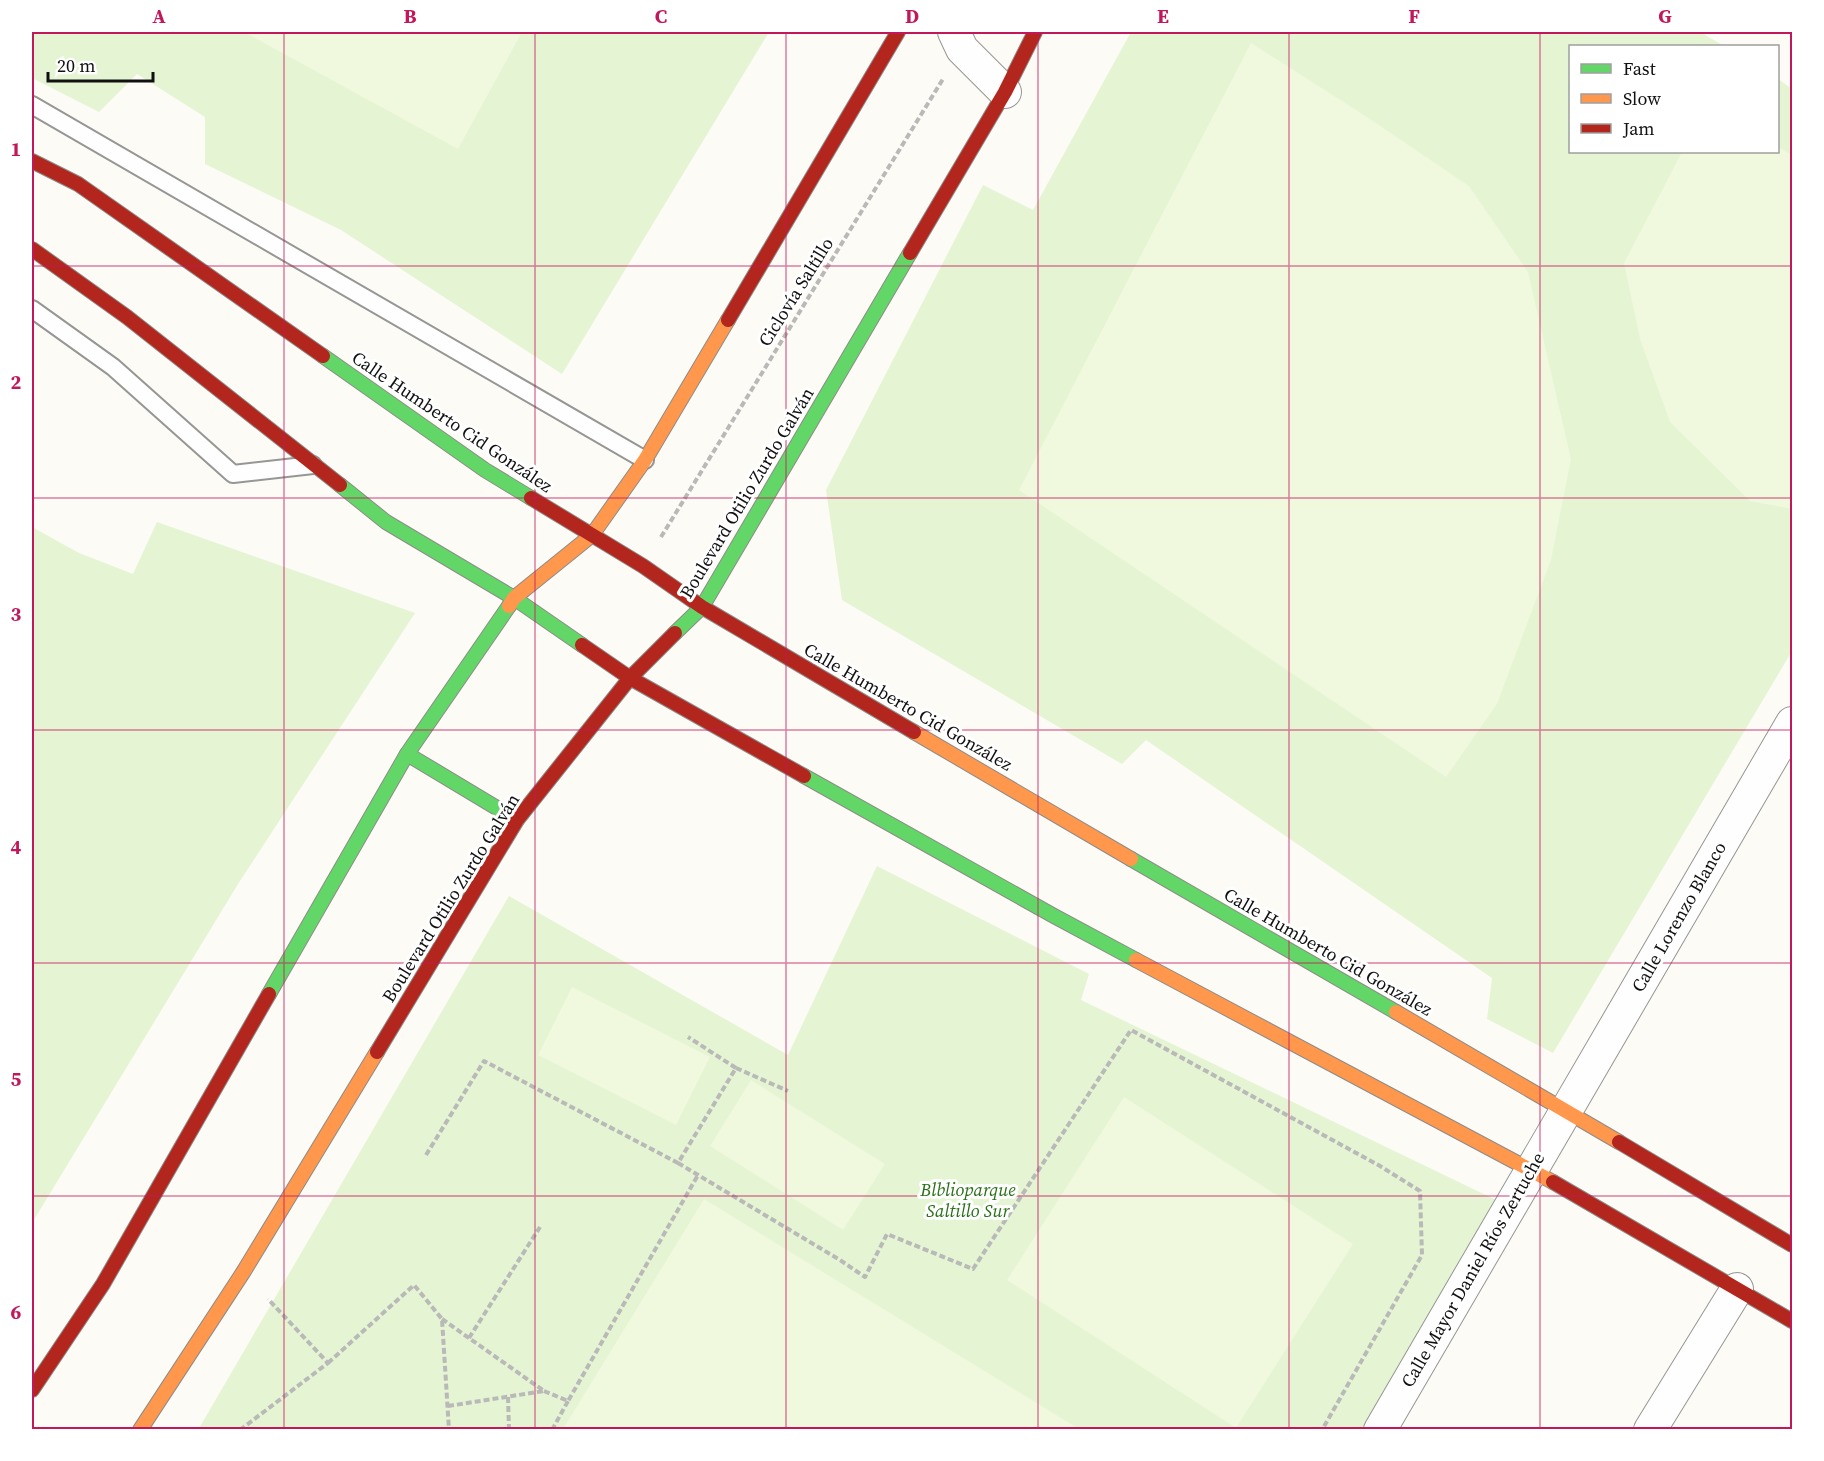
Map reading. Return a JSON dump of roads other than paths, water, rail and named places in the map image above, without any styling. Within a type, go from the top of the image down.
[{"type":"street","points":[[32,1390],[103,1284],[407,754],[514,598],[592,535],[645,460],[898,32]]},
{"type":"street","name":"Boulevard Otilio Zurdo Galván","points":[[140,1430],[244,1271],[517,820],[630,678],[702,607],[1005,92],[1035,32]]},
{"type":"street","points":[[958,40],[1005,92]]},
{"type":"street","name":"Calle Humberto Cid González","points":[[32,161],[78,184],[486,470],[643,566],[702,607],[1792,1243]]},
{"type":"street","points":[[32,249],[136,324],[386,522],[514,598],[630,678],[1054,916],[1532,1170],[1792,1321]]},
{"type":"street","name":"Calle Lorenzo Blanco","points":[[1566,1110],[1792,723]]},
{"type":"street","points":[[407,754],[517,820]]},
{"type":"street","name":"Calle Mayor Daniel Ríos Zertuche","points":[[1380,1430],[1566,1110]]},
{"type":"street","points":[[1650,1430],[1737,1290]]},
{"type":"lane","points":[[32,105],[645,460]]},
{"type":"lane","points":[[32,309],[114,367],[233,474],[315,465]]},
{"type":"park label","name":"Blblioparque Saltillo Sur","points":[[968,1200]]}]
